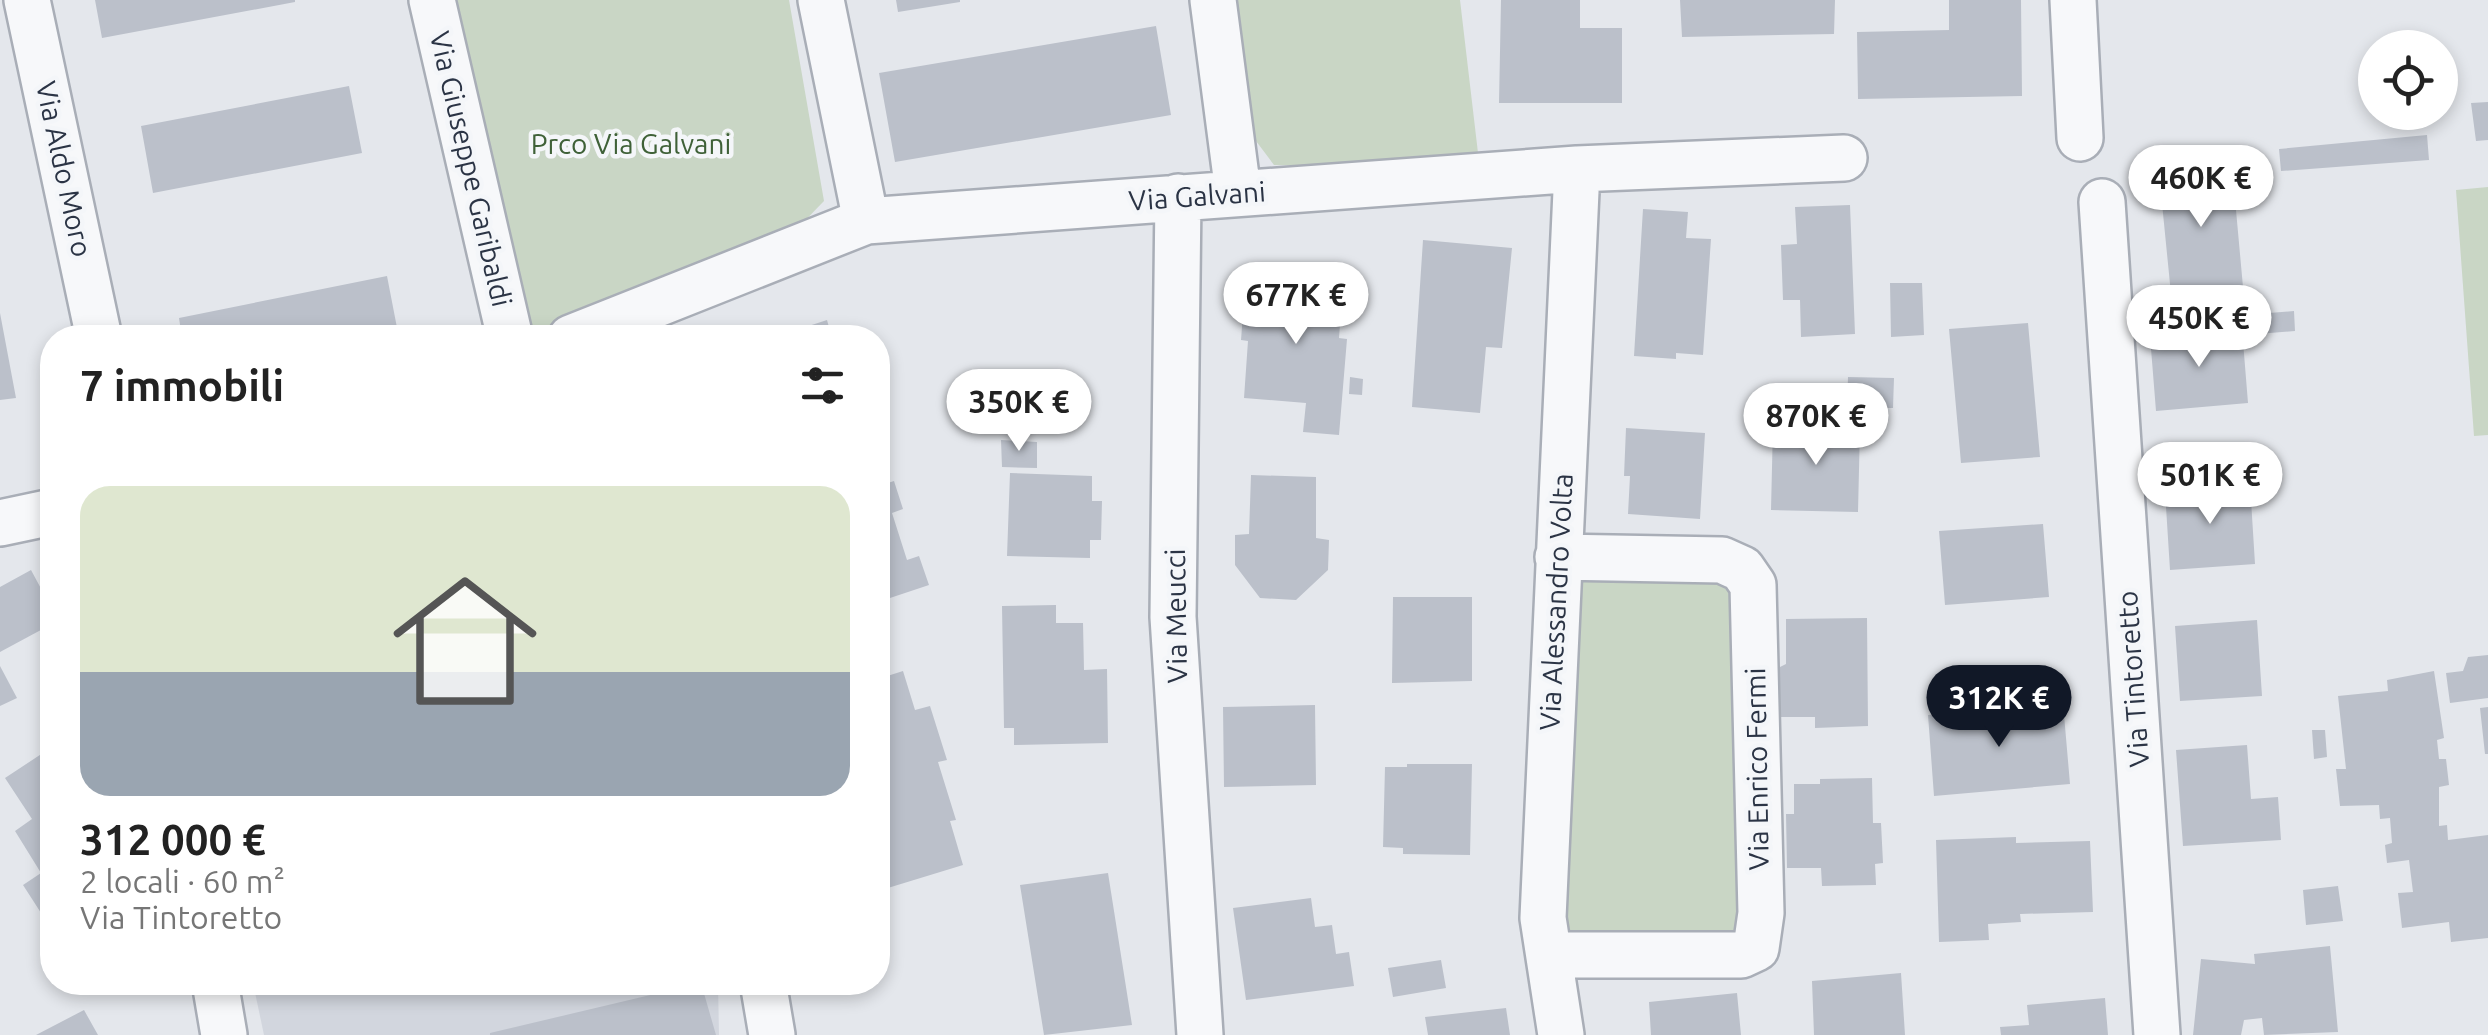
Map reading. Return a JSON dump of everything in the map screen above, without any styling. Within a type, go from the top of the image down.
[{"type":"street","name":"Via Giuseppe Garibaldi","points":[[432,0],[507,325]]},
{"type":"street","points":[[821,0],[866,221]]},
{"type":"street","points":[[1214,0],[1238,192]]},
{"type":"street","points":[[2073,0],[2080,138]]},
{"type":"street","name":"Via Aldo Moro","points":[[21,24],[96,325]]},
{"type":"street","name":"Via Galvani","points":[[639,325],[670,319],[866,221],[1577,169],[1844,158]]},
{"type":"street","name":"Via Alessandro Volta","points":[[1561,1035],[1543,918],[1577,169]]},
{"type":"street","name":"Via Meucci","points":[[1178,197],[1173,617],[1200,1035]]},
{"type":"street","name":"Via Tintoretto","points":[[2102,202],[2157,1035]]},
{"type":"street","points":[[0,523],[40,515]]},
{"type":"street","name":"Via Enrico Fermi","points":[[1549,955],[1741,955],[1756,948],[1761,913],[1753,585],[1742,569],[1722,560],[1558,557]]},
{"type":"street","points":[[217,995],[224,1035]]},
{"type":"street","points":[[765,995],[772,1035]]},
{"type":"shaded area","points":[[256,995],[718,995],[719,1035],[264,1035]]},
{"type":"green space","name":"Prco Via Galvani","points":[[454,0],[789,0],[824,201],[792,234],[568,325],[522,325]]},
{"type":"green space","points":[[1237,0],[1460,0],[1480,170],[1274,165],[1253,137]]},
{"type":"green space","points":[[2488,187],[2488,435],[2474,436],[2456,190]]},
{"type":"green space","points":[[1569,567],[1725,573],[1738,590],[1740,927],[1734,947],[1559,943]]},
{"type":"building","points":[[95,0],[295,0],[295,2],[102,38]]},
{"type":"building","points":[[896,0],[960,0],[960,2],[898,12]]},
{"type":"building","points":[[1501,0],[1580,0],[1580,28],[1622,28],[1622,103],[1499,103]]},
{"type":"building","points":[[1680,0],[1835,0],[1834,34],[1682,37]]},
{"type":"building","points":[[1949,0],[2021,0],[2022,96],[1858,99],[1857,32],[1949,30]]},
{"type":"building","points":[[1156,26],[1171,115],[895,162],[879,73]]},
{"type":"building","points":[[349,86],[362,153],[153,193],[141,126]]},
{"type":"building","points":[[2488,102],[2488,140],[2476,141],[2471,103]]},
{"type":"building","points":[[2427,135],[2429,160],[2281,171],[2279,149]]},
{"type":"building","points":[[2232,166],[2243,287],[2171,294],[2159,173]]},
{"type":"building","points":[[1850,205],[1855,334],[1801,337],[1800,300],[1783,300],[1781,245],[1797,244],[1795,207]]},
{"type":"building","points":[[1643,209],[1688,212],[1686,238],[1711,239],[1703,355],[1676,353],[1676,359],[1634,356]]},
{"type":"building","points":[[1423,240],[1512,248],[1502,348],[1486,347],[1480,413],[1412,407]]},
{"type":"building","points":[[1246,275],[1343,283],[1339,338],[1347,339],[1339,435],[1303,432],[1306,403],[1244,398],[1248,341],[1241,340]]},
{"type":"building","points":[[387,276],[396,325],[180,325],[179,318]]},
{"type":"building","points":[[1890,283],[1922,283],[1924,335],[1891,337]]},
{"type":"building","points":[[2294,311],[2295,331],[2246,335],[2244,315]]},
{"type":"building","points":[[0,313],[16,398],[0,400]]},
{"type":"building","points":[[2028,323],[2040,457],[1961,463],[1949,329]]},
{"type":"building","points":[[2242,329],[2248,403],[2156,411],[2150,336]]},
{"type":"building","points":[[1350,377],[1363,379],[1362,395],[1349,394]]},
{"type":"building","points":[[1848,377],[1894,378],[1893,408],[1847,408]]},
{"type":"building","points":[[1773,425],[1860,427],[1858,512],[1771,510]]},
{"type":"building","points":[[1626,428],[1705,433],[1700,519],[1628,514],[1630,476],[1624,476]]},
{"type":"building","points":[[1001,440],[1037,442],[1037,468],[1002,467]]},
{"type":"building","points":[[1010,473],[1092,476],[1092,501],[1102,501],[1101,540],[1090,540],[1090,558],[1007,556]]},
{"type":"building","points":[[1251,475],[1316,477],[1316,538],[1329,540],[1328,570],[1296,600],[1260,598],[1235,565],[1235,535],[1249,534]]},
{"type":"building","points":[[894,481],[903,509],[892,513],[907,560],[919,556],[929,585],[890,598],[890,482]]},
{"type":"building","points":[[2250,484],[2255,564],[2170,570],[2165,491]]},
{"type":"building","points":[[2043,524],[2049,597],[1945,605],[1939,531]]},
{"type":"building","points":[[31,570],[40,587],[40,630],[0,652],[0,587]]},
{"type":"building","points":[[1393,597],[1472,597],[1472,681],[1392,683]]},
{"type":"building","points":[[1056,605],[1056,623],[1083,623],[1084,670],[1107,669],[1108,743],[1014,745],[1014,728],[1004,728],[1002,606]]},
{"type":"building","points":[[1867,618],[1868,726],[1815,728],[1815,717],[1775,717],[1774,670],[1786,664],[1786,619]]},
{"type":"building","points":[[2257,620],[2262,696],[2180,701],[2175,626]]},
{"type":"building","points":[[2488,655],[2488,698],[2450,703],[2446,673],[2463,671],[2468,657]]},
{"type":"building","points":[[0,666],[17,698],[0,706]]},
{"type":"building","points":[[903,671],[915,710],[930,706],[947,760],[938,762],[956,820],[950,821],[963,865],[890,887],[890,675]]},
{"type":"building","points":[[2434,671],[2444,738],[2437,740],[2439,759],[2446,759],[2449,785],[2439,787],[2439,826],[2447,825],[2448,840],[2488,835],[2488,938],[2451,942],[2449,922],[2402,928],[2398,893],[2413,892],[2409,860],[2387,863],[2385,845],[2392,843],[2390,818],[2380,819],[2379,805],[2340,806],[2336,769],[2346,769],[2338,696],[2388,691],[2387,680]]},
{"type":"building","points":[[2063,703],[2070,784],[1934,796],[1928,715]]},
{"type":"building","points":[[1315,705],[1316,785],[1224,787],[1223,707]]},
{"type":"building","points":[[2488,707],[2488,754],[2485,754],[2480,708]]},
{"type":"building","points":[[2312,730],[2325,730],[2327,757],[2314,759]]},
{"type":"building","points":[[2247,745],[2251,799],[2278,797],[2281,840],[2183,846],[2176,750]]},
{"type":"building","points":[[40,755],[40,871],[15,831],[32,819],[5,778]]},
{"type":"building","points":[[1472,764],[1470,855],[1403,854],[1403,848],[1383,847],[1385,767]]},
{"type":"building","points":[[1872,778],[1873,823],[1881,823],[1883,863],[1875,864],[1876,885],[1822,886],[1821,868],[1787,868],[1786,814],[1794,814],[1794,784]]},
{"type":"building","points":[[2016,837],[2016,843],[2090,841],[2093,912],[2020,914],[2021,922],[1988,924],[1989,940],[1939,942],[1936,840]]},
{"type":"building","points":[[1108,873],[1132,1025],[1044,1035],[1020,885]]},
{"type":"building","points":[[40,874],[40,911],[23,885]]},
{"type":"building","points":[[2338,886],[2343,921],[2306,925],[2303,890]]},
{"type":"building","points":[[1311,898],[1315,927],[1332,925],[1336,954],[1349,952],[1354,986],[1246,1000],[1233,908]]},
{"type":"building","points":[[2330,946],[2338,1032],[2264,1035],[2262,1018],[2244,1020],[2241,1035],[2193,1035],[2201,959],[2255,964],[2254,954]]},
{"type":"building","points":[[1441,960],[1446,988],[1393,997],[1388,968]]},
{"type":"building","points":[[1901,973],[1905,1035],[1814,1035],[1812,981]]},
{"type":"building","points":[[1737,993],[1741,1035],[1651,1035],[1649,1002]]},
{"type":"building","points":[[650,995],[704,995],[716,1035],[490,1035]]},
{"type":"building","points":[[2105,998],[2108,1035],[2001,1035],[2000,1027],[2029,1025],[2027,1005]]},
{"type":"building","points":[[1506,1008],[1510,1035],[1428,1035],[1425,1017]]},
{"type":"building","points":[[84,1010],[98,1035],[36,1035]]}]
